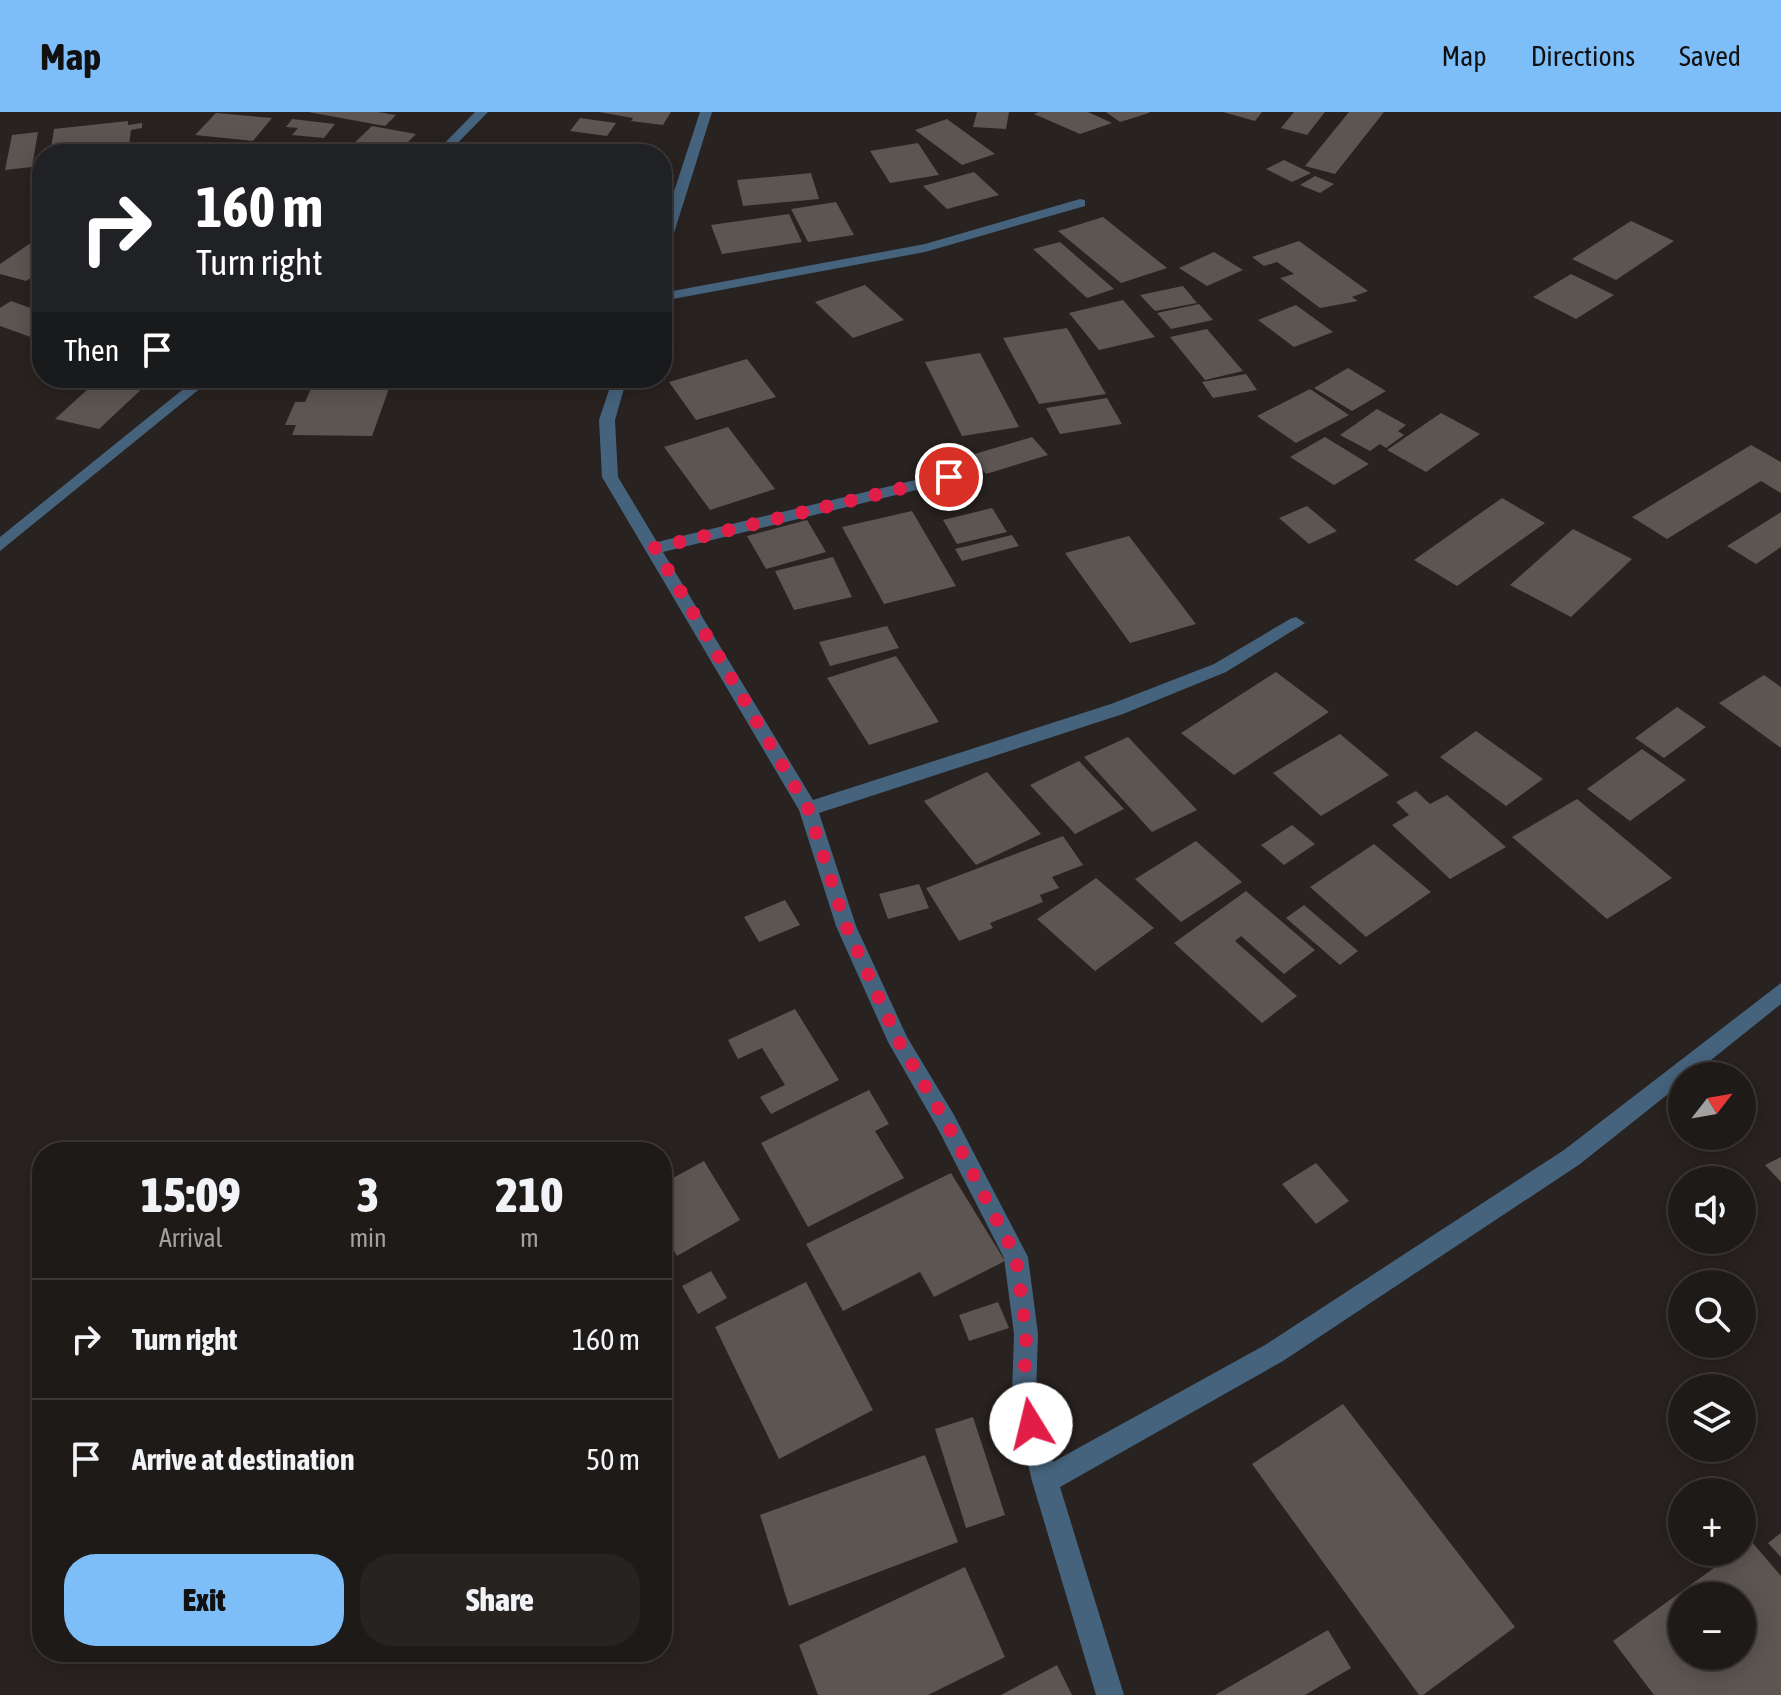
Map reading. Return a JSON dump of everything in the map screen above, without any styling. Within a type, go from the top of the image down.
[{"type":"street","points":[[450,144],[482,112]]},
{"type":"street","points":[[672,218],[706,112]]},
{"type":"street","points":[[672,295],[885,259],[1007,230],[1080,203]]},
{"type":"street","points":[[0,546],[194,388]]},
{"type":"street","points":[[617,388],[607,420],[610,477],[808,809],[846,926],[892,1028],[946,1122],[1016,1257],[1026,1334],[1024,1396],[1045,1481],[1110,1695]]},
{"type":"street","points":[[655,548],[949,477]]},
{"type":"street","points":[[808,809],[1117,709],[1220,668],[1296,623]]},
{"type":"street","points":[[1045,1481],[1274,1353],[1572,1157],[1781,992]]},
{"type":"building","points":[[308,112],[378,112],[396,115],[385,126]]},
{"type":"building","points":[[599,112],[671,112],[663,125],[631,121],[633,118]]},
{"type":"building","points":[[977,112],[1009,112],[1006,129],[973,127]]},
{"type":"building","points":[[1088,112],[1112,123],[1080,134],[1034,114]]},
{"type":"building","points":[[1106,112],[1149,112],[1149,113],[1120,122]]},
{"type":"building","points":[[1223,112],[1262,112],[1255,121]]},
{"type":"building","points":[[1294,112],[1325,112],[1307,135],[1281,128]]},
{"type":"building","points":[[1349,112],[1384,112],[1335,174],[1305,166]]},
{"type":"building","points":[[216,113],[272,118],[253,141],[195,135]]},
{"type":"building","points":[[580,118],[616,123],[607,136],[570,131]]},
{"type":"building","points":[[292,119],[335,124],[324,138],[292,135],[298,128],[286,127]]},
{"type":"building","points":[[947,119],[995,154],[962,165],[915,130]]},
{"type":"building","points":[[128,121],[128,125],[142,123],[142,128],[131,130],[129,144],[52,144],[54,129]]},
{"type":"building","points":[[372,126],[416,134],[406,144],[353,144]]},
{"type":"building","points":[[38,132],[36,144],[32,144],[32,167],[5,170],[12,135]]},
{"type":"building","points":[[918,143],[939,175],[890,183],[870,151]]},
{"type":"building","points":[[1284,160],[1311,173],[1292,182],[1266,169]]},
{"type":"building","points":[[974,172],[999,195],[947,209],[923,186]]},
{"type":"building","points":[[811,173],[819,199],[743,206],[737,180]]},
{"type":"building","points":[[1315,176],[1334,184],[1320,193],[1300,185]]},
{"type":"building","points":[[836,202],[854,235],[808,242],[791,209]]},
{"type":"building","points":[[789,214],[802,242],[722,254],[711,225]]},
{"type":"building","points":[[1103,217],[1167,268],[1121,283],[1058,231]]},
{"type":"building","points":[[1631,221],[1674,241],[1616,280],[1572,259]]},
{"type":"building","points":[[1299,241],[1368,291],[1352,297],[1358,301],[1320,308],[1280,278],[1294,274],[1277,262],[1264,266],[1252,257]]},
{"type":"building","points":[[32,242],[32,277],[26,281],[0,274],[0,264]]},
{"type":"building","points":[[1060,242],[1114,289],[1087,298],[1033,249]]},
{"type":"building","points":[[1214,252],[1243,270],[1207,286],[1179,268]]},
{"type":"building","points":[[1571,274],[1614,295],[1576,319],[1533,297]]},
{"type":"building","points":[[865,285],[904,320],[853,338],[815,302]]},
{"type":"building","points":[[1183,286],[1197,303],[1155,311],[1140,295]]},
{"type":"building","points":[[1123,300],[1155,337],[1099,350],[1069,313]]},
{"type":"building","points":[[11,301],[32,308],[32,338],[0,326],[0,308]]},
{"type":"building","points":[[1199,304],[1213,320],[1171,329],[1157,313]]},
{"type":"building","points":[[1296,305],[1333,332],[1294,347],[1258,320]]},
{"type":"building","points":[[1067,328],[1106,394],[1039,404],[1003,338]]},
{"type":"building","points":[[1207,329],[1243,371],[1205,380],[1170,337]]},
{"type":"building","points":[[980,353],[1019,427],[962,436],[925,362]]},
{"type":"building","points":[[747,359],[776,397],[696,420],[672,386],[672,381]]},
{"type":"building","points":[[1348,368],[1386,391],[1352,411],[1314,388]]},
{"type":"building","points":[[1246,374],[1257,390],[1213,398],[1202,382]]},
{"type":"building","points":[[89,388],[143,388],[99,429],[55,419]]},
{"type":"building","points":[[311,388],[389,388],[372,436],[292,435],[296,425],[285,425],[295,402],[305,402]]},
{"type":"building","points":[[1310,389],[1349,415],[1296,443],[1257,416]]},
{"type":"building","points":[[1107,398],[1122,424],[1060,434],[1046,408]]},
{"type":"building","points":[[1377,409],[1406,425],[1398,431],[1404,435],[1386,448],[1380,444],[1370,451],[1340,435]]},
{"type":"building","points":[[1441,413],[1480,434],[1426,472],[1387,450]]},
{"type":"building","points":[[728,427],[775,489],[710,510],[664,447]]},
{"type":"building","points":[[1032,437],[1048,455],[986,474],[971,455]]},
{"type":"building","points":[[1325,437],[1369,464],[1334,485],[1290,457]]},
{"type":"building","points":[[1751,445],[1781,462],[1781,493],[1761,481],[1667,539],[1632,517]]},
{"type":"building","points":[[1502,498],[1545,523],[1457,586],[1414,560]]},
{"type":"building","points":[[1307,506],[1337,531],[1309,544],[1279,518]]},
{"type":"building","points":[[992,508],[1007,532],[957,544],[943,520]]},
{"type":"building","points":[[912,511],[956,586],[884,604],[842,527]]},
{"type":"building","points":[[1781,512],[1781,547],[1756,564],[1727,546]]},
{"type":"building","points":[[807,520],[826,552],[766,569],[747,536]]},
{"type":"building","points":[[1573,529],[1632,559],[1571,617],[1510,585]]},
{"type":"building","points":[[1012,535],[1019,546],[962,561],[955,549]]},
{"type":"building","points":[[1129,536],[1196,624],[1130,643],[1065,553]]},
{"type":"building","points":[[833,557],[852,597],[794,610],[775,571]]},
{"type":"building","points":[[887,626],[899,648],[830,666],[819,642]]},
{"type":"building","points":[[896,656],[939,722],[869,745],[827,678]]},
{"type":"building","points":[[1276,672],[1329,712],[1234,775],[1181,733]]},
{"type":"building","points":[[1764,675],[1781,687],[1781,748],[1719,703]]},
{"type":"building","points":[[1677,707],[1706,727],[1664,758],[1635,738]]},
{"type":"building","points":[[1476,731],[1543,779],[1506,806],[1440,757]]},
{"type":"building","points":[[1340,734],[1389,775],[1321,816],[1273,773]]},
{"type":"building","points":[[1128,737],[1197,810],[1152,832],[1084,757]]},
{"type":"building","points":[[1642,749],[1686,780],[1630,821],[1587,789]]},
{"type":"building","points":[[1079,761],[1124,809],[1075,834],[1030,785]]},
{"type":"building","points":[[987,772],[1041,834],[976,865],[924,801]]},
{"type":"building","points":[[1416,791],[1430,804],[1447,795],[1506,847],[1450,879],[1392,825],[1409,815],[1396,802]]},
{"type":"building","points":[[1577,799],[1672,878],[1607,919],[1512,837]]},
{"type":"building","points":[[1292,825],[1315,844],[1284,865],[1261,845]]},
{"type":"building","points":[[1063,836],[1083,865],[1052,877],[1059,888],[1040,895],[1043,902],[990,923],[993,928],[959,941],[926,888]]},
{"type":"building","points":[[1196,841],[1242,882],[1181,922],[1135,879]]},
{"type":"building","points":[[1374,844],[1431,892],[1366,937],[1310,887]]},
{"type":"building","points":[[1096,878],[1154,928],[1095,971],[1037,919]]},
{"type":"building","points":[[919,884],[929,908],[888,919],[879,894]]},
{"type":"building","points":[[1246,891],[1315,950],[1284,974],[1241,936],[1235,941],[1297,996],[1262,1023],[1174,943]]},
{"type":"building","points":[[785,900],[800,925],[759,942],[744,917]]},
{"type":"building","points":[[1304,905],[1358,951],[1340,965],[1286,918]]},
{"type":"building","points":[[795,1009],[839,1080],[771,1114],[760,1097],[785,1085],[762,1048],[738,1059],[728,1040]]},
{"type":"building","points":[[869,1090],[889,1124],[875,1131],[904,1178],[808,1227],[761,1143]]},
{"type":"building","points":[[1781,1157],[1781,1182],[1765,1165]]},
{"type":"building","points":[[704,1161],[740,1220],[677,1256],[672,1247],[672,1179]]},
{"type":"building","points":[[1316,1163],[1349,1201],[1316,1224],[1282,1184]]},
{"type":"building","points":[[951,1173],[1005,1261],[934,1297],[920,1272],[843,1311],[806,1244]]},
{"type":"building","points":[[711,1271],[727,1298],[698,1314],[682,1286]]},
{"type":"building","points":[[806,1282],[873,1410],[779,1459],[715,1327]]},
{"type":"building","points":[[998,1302],[1009,1328],[969,1341],[959,1315]]},
{"type":"building","points":[[1343,1404],[1515,1627],[1423,1695],[1419,1695],[1252,1464]]},
{"type":"building","points":[[973,1417],[1005,1515],[966,1528],[935,1429]]},
{"type":"building","points":[[925,1455],[958,1542],[789,1606],[760,1515]]},
{"type":"building","points":[[1781,1533],[1781,1557],[1768,1543]]},
{"type":"building","points":[[1756,1547],[1781,1576],[1781,1695],[1654,1695],[1613,1641],[1668,1601],[1668,1670],[1756,1670],[1756,1582],[1695,1582],[1717,1566],[1756,1566]]},
{"type":"building","points":[[965,1567],[1005,1657],[928,1695],[818,1695],[799,1645]]},
{"type":"building","points":[[1328,1630],[1351,1668],[1305,1695],[1215,1695]]},
{"type":"building","points":[[1057,1665],[1072,1695],[1001,1695]]},
{"type":"route","points":[[949,477],[655,548],[808,809],[846,926],[899,1042],[946,1122],[1016,1257],[1026,1334],[1024,1396],[1031,1424]]}]
